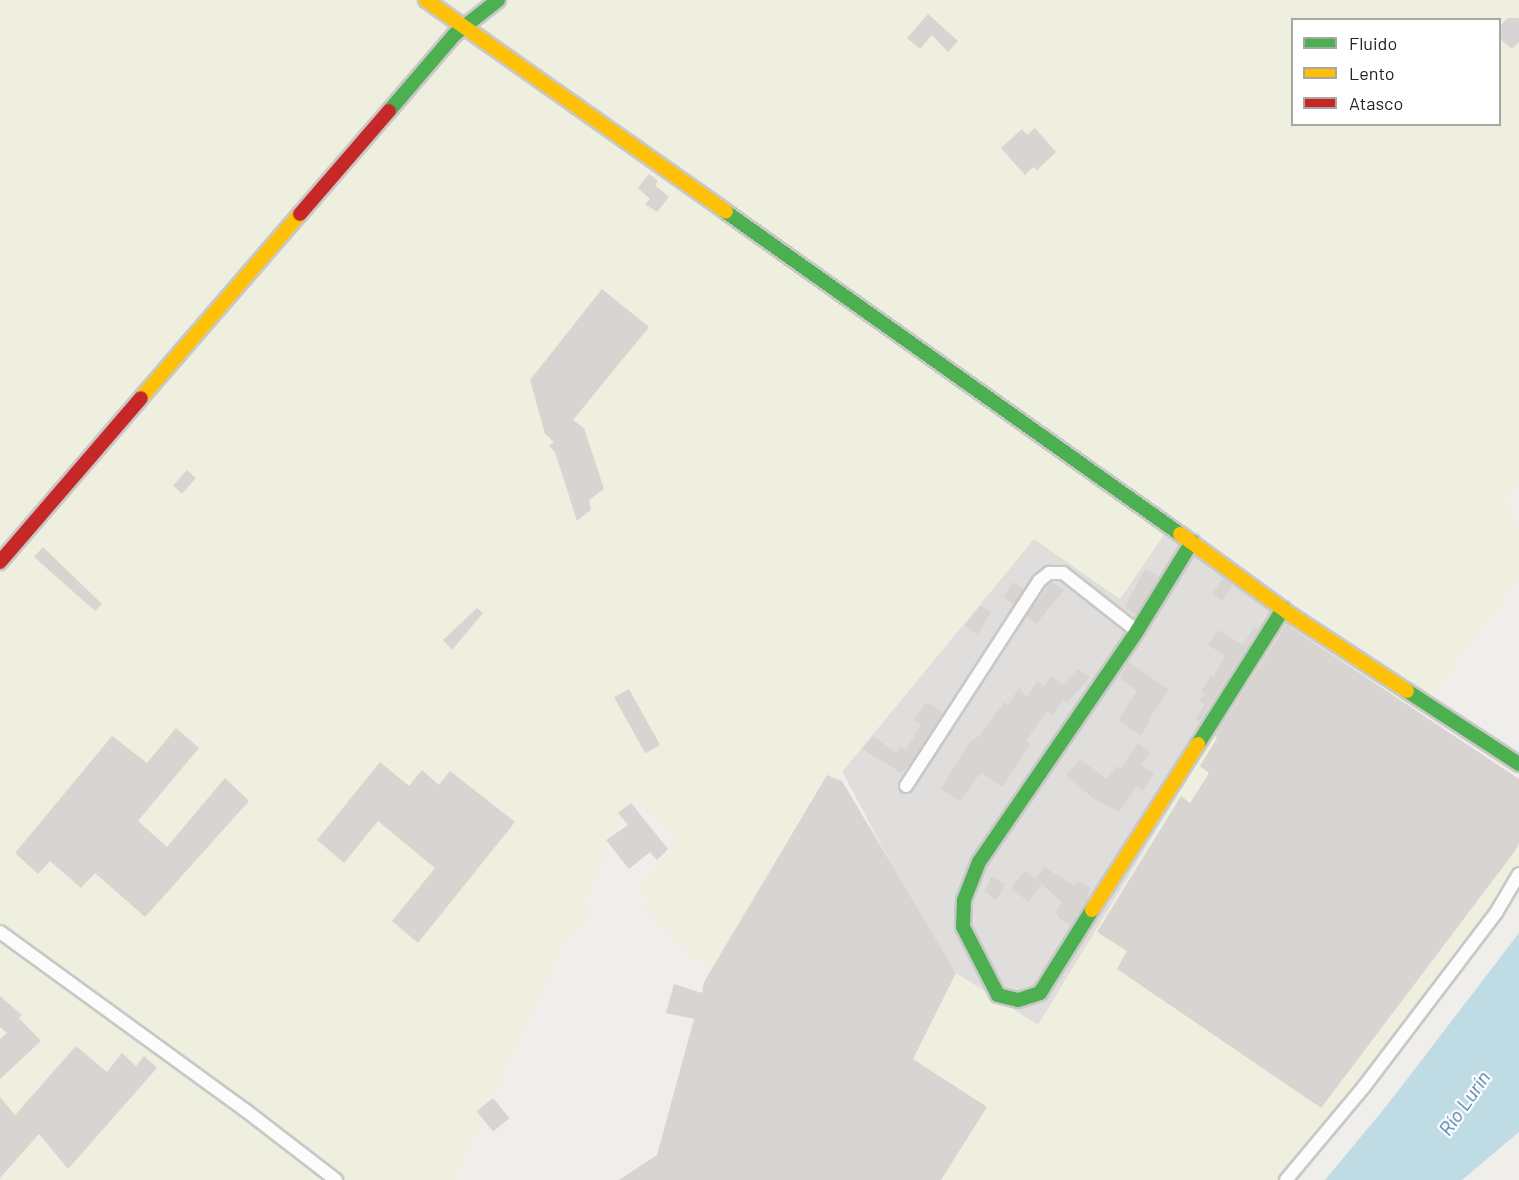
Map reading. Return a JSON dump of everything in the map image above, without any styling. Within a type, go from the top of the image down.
[{"type":"street","points":[[426,0],[1192,542],[1283,609],[1519,764]]},
{"type":"street","points":[[0,562],[464,27],[498,0]]},
{"type":"street","points":[[1192,542],[1137,631],[980,862],[964,900],[963,927],[998,995],[1018,1000],[1040,993],[1283,609]]},
{"type":"street","points":[[906,786],[1039,581],[1049,573],[1063,573],[1137,631]]},
{"type":"street","points":[[1286,1180],[1364,1088],[1496,913],[1519,874]]},
{"type":"street","points":[[0,932],[245,1110],[336,1180]]},
{"type":"shaded area","points":[[1167,530],[1288,614],[1034,1032],[952,979],[842,771],[1034,538],[1120,599]]},
{"type":"green space","points":[[0,0],[1519,0],[1519,480],[1505,500],[1519,524],[1519,578],[1431,697],[912,331],[902,338],[1167,530],[1120,599],[1034,539],[837,778],[842,781],[956,973],[1038,1025],[1288,614],[1519,786],[1519,874],[1286,1180],[619,1180],[657,1155],[704,982],[711,971],[703,962],[700,964],[643,906],[648,898],[638,886],[679,845],[633,796],[583,903],[594,918],[565,941],[454,1180],[0,1180]]},
{"type":"water","name":"Río Lurín","points":[[1519,933],[1519,1132],[1462,1180],[1325,1180],[1388,1104]]},
{"type":"building","points":[[928,14],[958,41],[948,52],[932,35],[920,49],[907,38]]},
{"type":"building","points":[[1507,18],[1519,18],[1519,42],[1512,49],[1501,40],[1501,25]]},
{"type":"building","points":[[1035,128],[1056,152],[1037,170],[1033,167],[1025,175],[1001,148],[1022,129],[1027,135]]},
{"type":"building","points":[[649,174],[658,181],[655,185],[669,197],[657,212],[645,204],[650,199],[638,188]]},
{"type":"building","points":[[602,289],[649,327],[573,420],[584,428],[604,489],[589,500],[591,510],[577,521],[555,452],[549,446],[554,442],[545,434],[530,380]]},
{"type":"building","points":[[187,470],[196,478],[182,494],[173,486]]},
{"type":"building","points":[[43,547],[102,604],[95,611],[34,557]]},
{"type":"building","points":[[1145,569],[1158,576],[1138,615],[1124,608]]},
{"type":"building","points":[[1223,578],[1233,585],[1222,600],[1212,594]]},
{"type":"building","points":[[1013,582],[1024,589],[1014,604],[1003,597]]},
{"type":"building","points":[[1051,582],[1064,590],[1036,624],[1026,616]]},
{"type":"building","points":[[981,605],[991,612],[977,635],[965,625]]},
{"type":"building","points":[[477,608],[483,613],[452,650],[443,640]]},
{"type":"building","points":[[1286,624],[1519,779],[1519,843],[1515,851],[1321,1108],[1117,969],[1127,951],[1097,932],[1181,796],[1190,803],[1209,773],[1200,766],[1217,738],[1215,736]]},
{"type":"building","points":[[1254,626],[1258,629],[1199,722],[1195,719],[1205,705],[1199,701],[1205,694],[1201,691],[1211,676],[1213,678],[1225,656],[1208,645],[1218,630],[1243,645]]},
{"type":"building","points":[[1129,662],[1169,690],[1149,719],[1141,736],[1118,720],[1137,691],[1119,678]]},
{"type":"building","points":[[1078,669],[1090,677],[1067,703],[1063,699],[1053,715],[1047,711],[1026,741],[1030,744],[1002,787],[981,772],[960,802],[941,788],[970,742],[980,735],[1004,702],[1008,705],[1019,688],[1027,697],[1037,681],[1044,686],[1051,676],[1062,685]]},
{"type":"building","points":[[629,689],[660,745],[645,753],[614,697]]},
{"type":"building","points":[[927,702],[943,713],[911,763],[901,773],[862,749],[873,736],[896,753],[900,746],[906,750],[921,725],[914,720]]},
{"type":"building","points":[[176,728],[199,748],[138,821],[167,847],[225,778],[249,801],[145,917],[95,873],[81,888],[50,861],[38,874],[15,853],[112,736],[147,763]]},
{"type":"building","points":[[1138,743],[1150,753],[1141,765],[1154,774],[1143,790],[1137,787],[1119,812],[1094,799],[1066,776],[1080,759],[1107,779],[1116,766],[1121,769]]},
{"type":"building","points":[[380,762],[409,786],[422,770],[439,785],[450,771],[515,822],[418,943],[392,921],[435,868],[378,821],[344,863],[317,840]]},
{"type":"building","points":[[827,775],[842,781],[956,973],[913,1059],[987,1107],[941,1180],[619,1180],[657,1155],[694,1019],[666,1013],[674,984],[702,993],[704,982]]},
{"type":"building","points":[[631,803],[668,849],[657,860],[650,852],[629,869],[606,840],[628,825],[618,813]]},
{"type":"building","points":[[1044,867],[1073,885],[1080,881],[1090,888],[1087,899],[1070,925],[1058,917],[1056,911],[1062,903],[1036,878]]},
{"type":"building","points":[[1025,871],[1042,885],[1028,902],[1011,888]]},
{"type":"building","points":[[992,876],[1005,885],[996,900],[984,891]]},
{"type":"building","points":[[0,996],[22,1015],[19,1018],[41,1041],[0,1079],[0,1039],[7,1033],[0,1027]]},
{"type":"building","points":[[76,1046],[107,1072],[122,1053],[136,1066],[144,1056],[157,1068],[68,1169],[39,1134],[0,1178],[0,1097],[15,1115]]},
{"type":"building","points":[[493,1098],[509,1118],[493,1131],[477,1111]]},
{"type":"traffic: fast","points":[[389,111],[455,34],[498,0]]},
{"type":"traffic: fast","points":[[726,212],[1180,534]]},
{"type":"traffic: fast","points":[[1092,910],[1040,993],[1018,1000],[998,995],[963,927],[964,900],[979,862],[1137,631],[1192,542]]},
{"type":"traffic: fast","points":[[1198,744],[1283,609]]},
{"type":"traffic: fast","points":[[1407,691],[1519,764]]},
{"type":"traffic: slow","points":[[426,0],[726,212]]},
{"type":"traffic: slow","points":[[141,398],[300,214]]},
{"type":"traffic: slow","points":[[1180,534],[1294,617],[1407,691]]},
{"type":"traffic: slow","points":[[1092,910],[1198,744]]},
{"type":"traffic: jam","points":[[300,214],[389,111]]},
{"type":"traffic: jam","points":[[0,562],[141,398]]}]
